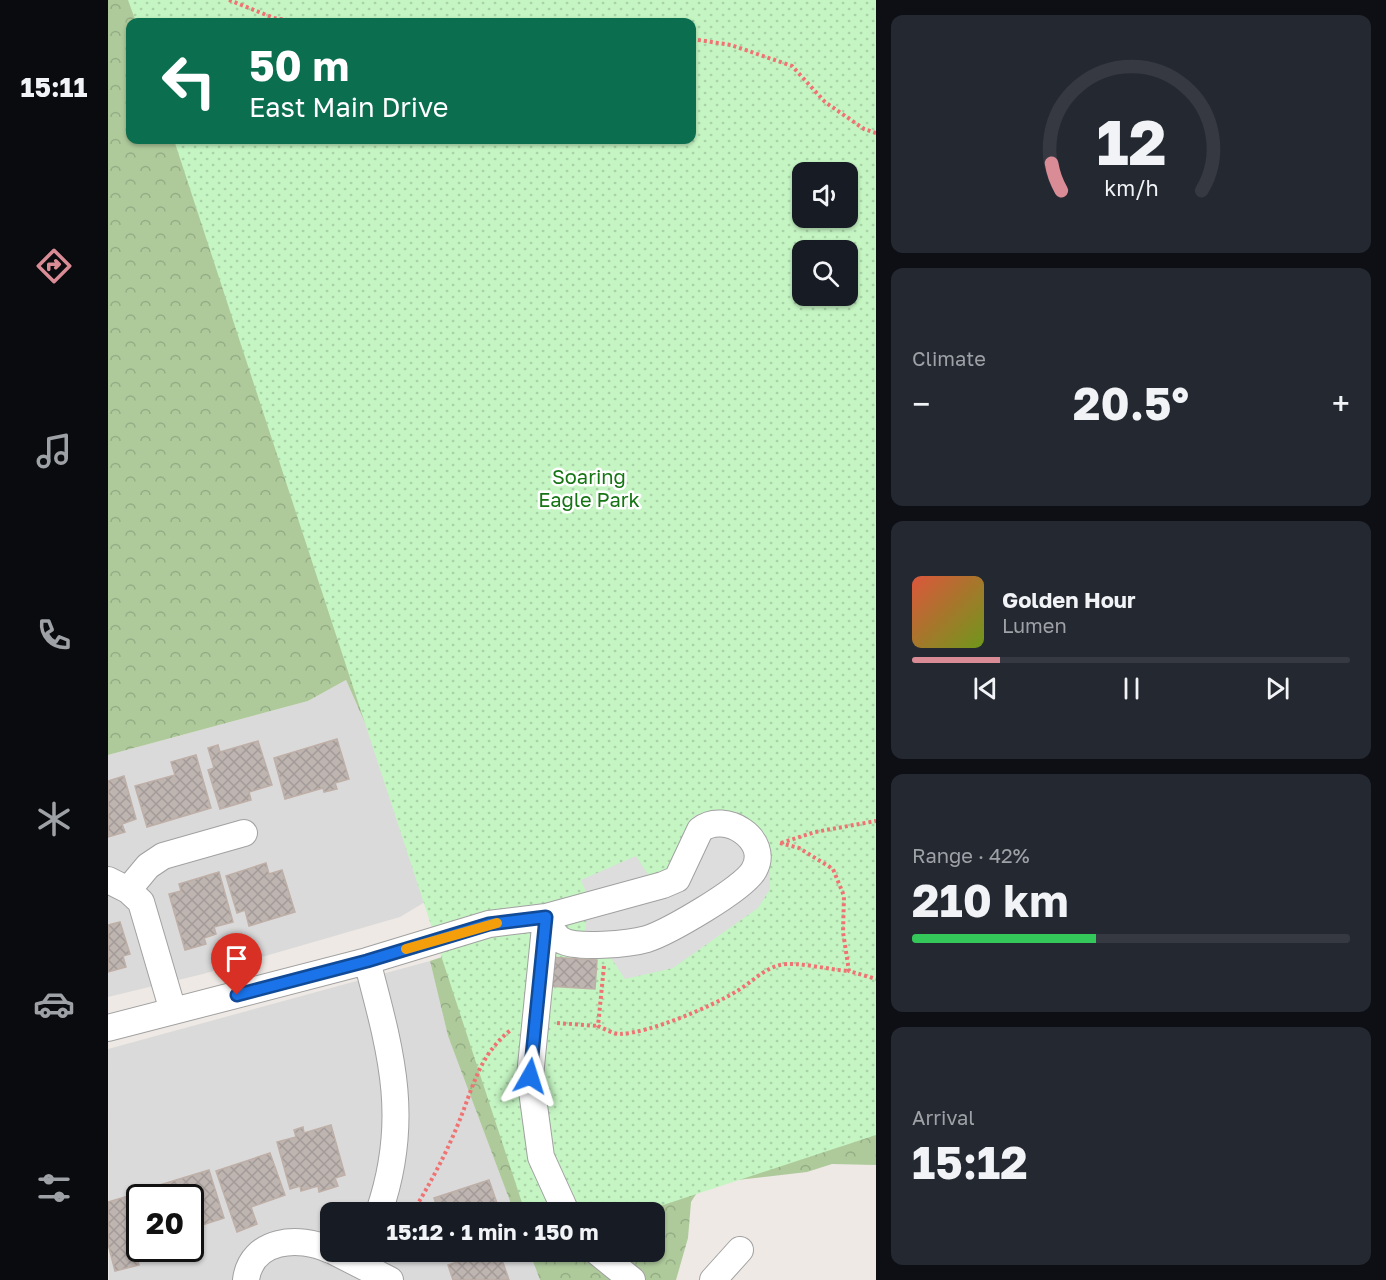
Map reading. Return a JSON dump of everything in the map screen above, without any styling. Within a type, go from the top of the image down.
[{"type":"street","points":[[108,1028],[367,961],[489,924],[546,917],[676,879],[700,830],[707,825],[729,823],[743,830],[757,855],[753,873],[708,907],[649,939],[633,942],[572,944],[555,936],[546,917]]},
{"type":"street","points":[[173,1011],[141,902],[118,885],[163,856],[244,833]]},
{"type":"street","points":[[546,917],[530,1076],[541,1157],[561,1202]]},
{"type":"street","points":[[367,961],[394,1069],[397,1133],[392,1167],[382,1202]]},
{"type":"street","points":[[246,1280],[251,1263],[260,1252],[274,1244],[302,1242],[320,1247]]},
{"type":"street","points":[[713,1280],[740,1250]]},
{"type":"street","points":[[610,1262],[633,1280]]},
{"type":"street","points":[[356,1265],[390,1280]]},
{"type":"path","points":[[230,0],[274,18]]},
{"type":"path","points":[[696,40],[731,45],[792,66],[825,102],[864,129],[876,133]]},
{"type":"path","points":[[757,855],[780,843],[814,832],[876,821]]},
{"type":"path","points":[[780,843],[799,848],[833,869],[844,896],[843,932],[849,971]]},
{"type":"path","points":[[598,1026],[604,984],[604,943]]},
{"type":"path","points":[[419,1202],[444,1156],[480,1066],[494,1043],[512,1029],[535,1021],[598,1026],[618,1034],[644,1030],[702,1008],[737,991],[778,966],[795,963],[819,969],[849,971],[876,979]]},
{"type":"shaded area","points":[[346,680],[440,893],[400,917],[203,974],[108,997],[108,755],[308,701]]},
{"type":"shaded area","points":[[728,811],[744,816],[761,830],[770,857],[770,889],[758,908],[673,968],[625,979],[611,958],[585,933],[589,898],[581,880],[636,856],[651,879],[661,877],[672,862],[694,816]]},
{"type":"shaded area","points":[[430,961],[448,1036],[510,1202],[320,1202],[320,1262],[533,1262],[540,1280],[109,1280],[108,1049]]},
{"type":"green space","name":"Soaring Eagle Park","points":[[108,0],[876,0],[876,1165],[832,1164],[807,1172],[711,1183],[698,1191],[691,1202],[688,1238],[676,1280],[540,1280],[533,1262],[665,1262],[665,1202],[510,1202],[448,1036],[430,961],[502,937],[440,893],[346,680],[308,701],[108,755]]},
{"type":"green space","name":"Soaring Eagle Park","points":[[128,0],[876,0],[876,1135],[665,1204],[665,1202],[522,1202],[175,144],[696,144],[696,18],[135,18]]},
{"type":"building","points":[[337,739],[349,779],[335,783],[337,789],[324,792],[323,788],[285,799],[274,758]]},
{"type":"building","points":[[258,741],[272,785],[249,792],[251,800],[220,809],[208,770],[214,768],[208,748],[218,745],[220,752]]},
{"type":"building","points":[[196,755],[211,808],[147,827],[135,786],[175,775],[171,762]]},
{"type":"building","points":[[124,776],[136,819],[122,824],[125,832],[108,837],[108,781]]},
{"type":"building","points":[[266,863],[269,874],[282,870],[295,912],[249,926],[245,910],[237,913],[226,876]]},
{"type":"building","points":[[219,872],[233,922],[214,927],[216,934],[204,938],[206,944],[185,950],[169,894],[181,891],[179,884]]},
{"type":"building","points":[[120,922],[130,954],[123,956],[126,967],[108,972],[108,925]]},
{"type":"building","points":[[549,957],[597,960],[595,989],[547,986]]},
{"type":"building","points":[[331,1125],[345,1175],[335,1178],[338,1186],[319,1192],[318,1186],[301,1191],[300,1186],[290,1189],[277,1142],[296,1137],[294,1130],[303,1127],[304,1133]]},
{"type":"building","points":[[270,1153],[285,1195],[251,1207],[257,1224],[237,1232],[216,1171]]},
{"type":"building","points":[[209,1170],[224,1218],[204,1224],[204,1184],[163,1184]]},
{"type":"building","points":[[489,1180],[497,1202],[435,1202],[434,1198]]},
{"type":"building","points":[[126,1197],[126,1262],[138,1262],[139,1265],[115,1271],[108,1244],[108,1202]]},
{"type":"building","points":[[457,1262],[503,1262],[509,1280],[453,1280],[448,1265]]},
{"type":"slow traffic","points":[[406,949],[497,923]]},
{"type":"route","points":[[237,995],[367,961],[489,924],[546,917],[530,1076]]}]
